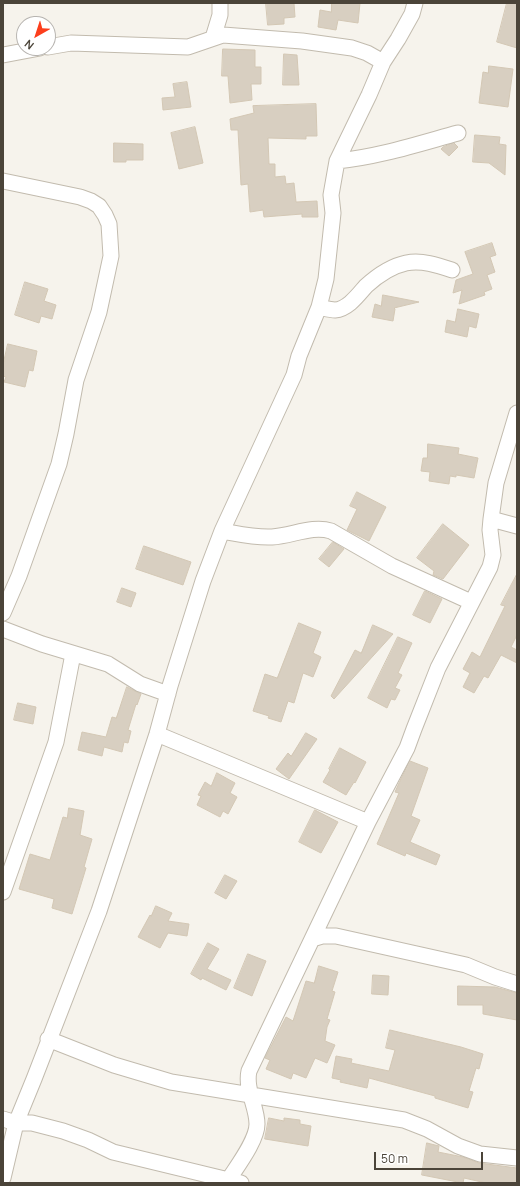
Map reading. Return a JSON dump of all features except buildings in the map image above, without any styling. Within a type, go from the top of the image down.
[{"type":"street","points":[[212,38],[220,15],[220,3]]},
{"type":"street","points":[[3,1178],[9,1121],[34,1079],[48,1039],[99,911],[157,734],[202,580],[222,531],[294,375],[298,356],[319,307],[326,278],[333,213],[330,195],[337,161],[369,96],[383,62],[412,14],[415,3]]},
{"type":"street","points":[[56,46],[71,43],[188,47],[223,35],[330,44],[359,49],[383,62]]},
{"type":"street","points":[[3,55],[16,53]]},
{"type":"street","points":[[337,161],[368,156],[458,133]]},
{"type":"street","points":[[3,181],[80,197],[99,206],[109,224],[111,256],[99,312],[76,380],[59,464],[19,576],[3,613]]},
{"type":"street","points":[[319,307],[335,310],[343,307],[352,301],[378,276],[406,263],[422,262],[452,270]]},
{"type":"street","points":[[9,1121],[32,1123],[63,1131],[88,1140],[113,1152],[235,1181],[257,1131],[257,1122],[248,1079],[249,1071],[368,822],[405,753],[438,668],[471,602],[486,577],[493,555],[490,530],[496,483],[517,413]]},
{"type":"street","points":[[491,519],[517,526]]},
{"type":"street","points":[[222,531],[272,537],[291,535],[323,528],[331,531],[392,566],[471,602]]},
{"type":"street","points":[[3,629],[73,654],[108,664],[140,684],[168,694]]},
{"type":"street","points":[[3,892],[56,742],[73,654]]},
{"type":"street","points":[[157,734],[368,822]]},
{"type":"street","points":[[321,920],[336,936]]},
{"type":"street","points":[[312,939],[322,936],[336,936],[466,965],[495,978],[517,984]]},
{"type":"street","points":[[48,1039],[114,1065],[171,1082],[404,1120],[427,1129],[458,1146],[480,1154],[517,1158]]}]
